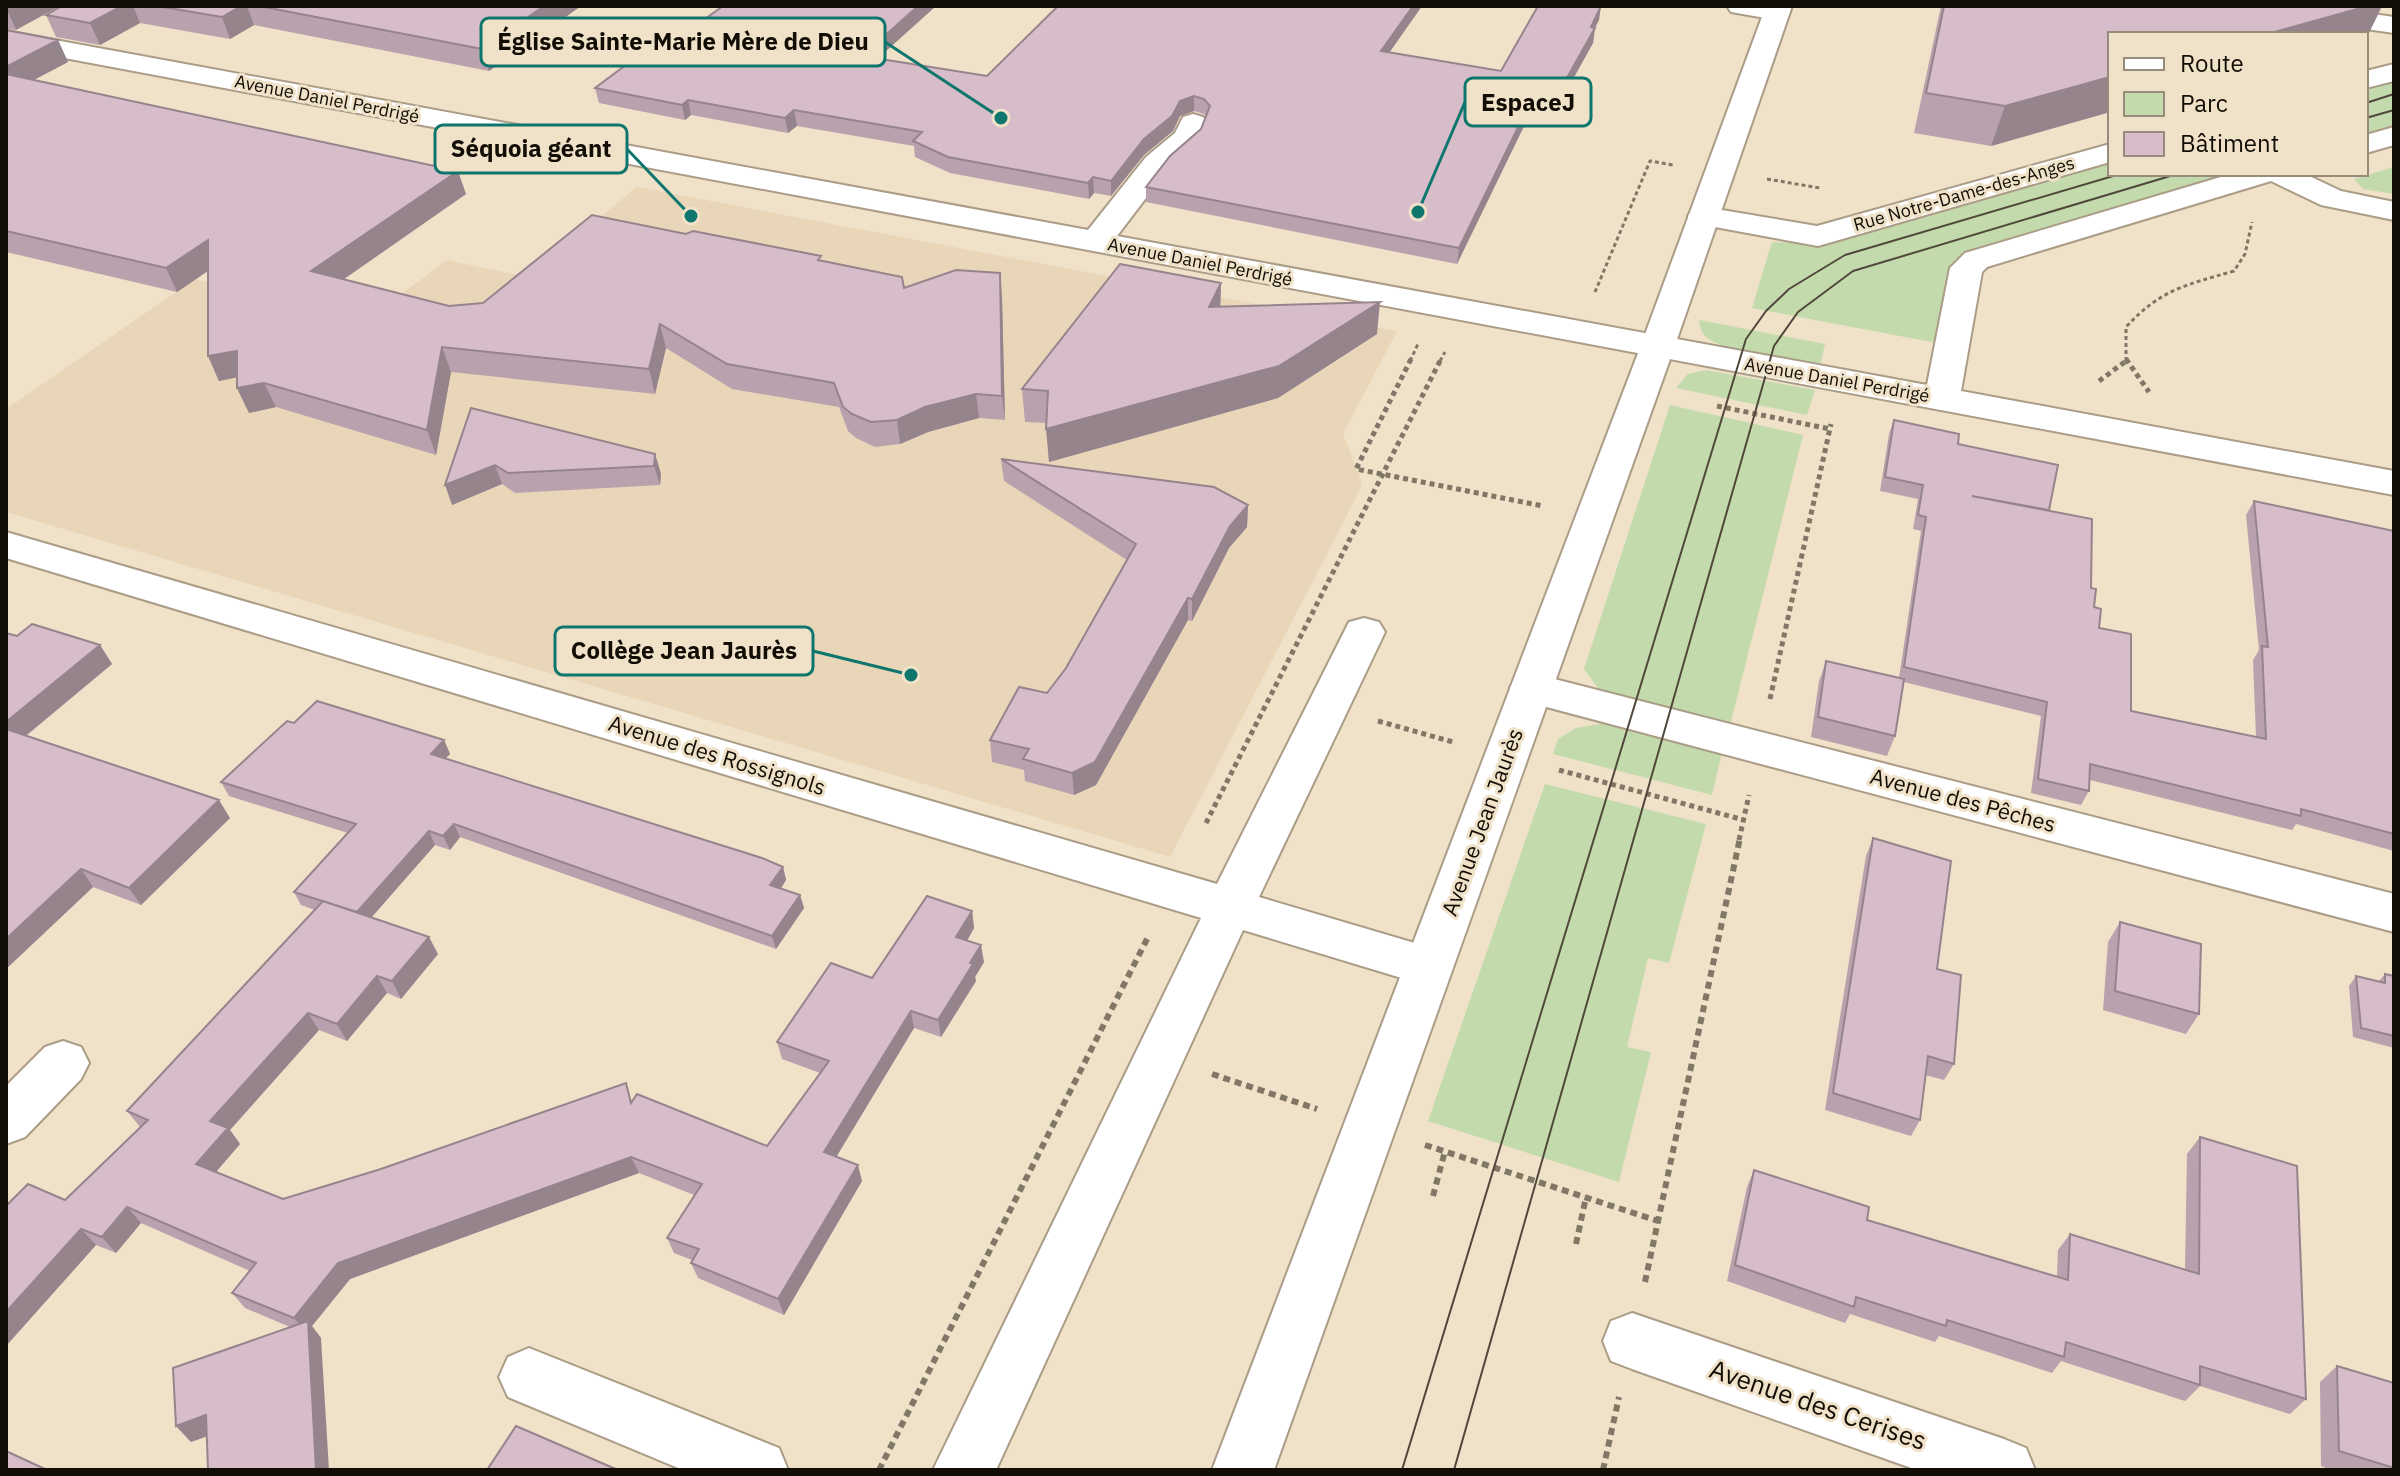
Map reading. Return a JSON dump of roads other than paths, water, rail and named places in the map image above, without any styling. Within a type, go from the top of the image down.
[{"type":"street","points":[[1740,6],[1778,9]]},
{"type":"street","points":[[2262,6],[2394,25]]},
{"type":"street","name":"Avenue Jean Jaurès","points":[[1243,1470],[1657,348],[1778,9]]},
{"type":"street","points":[[13,40],[60,20]]},
{"type":"street","name":"Avenue Daniel Perdrigé","points":[[13,40],[2394,483]]},
{"type":"street","points":[[2368,79],[2394,72]]},
{"type":"street","points":[[1095,243],[1157,163],[1188,137],[1193,123]]},
{"type":"street","points":[[2368,143],[2394,136]]},
{"type":"street","name":"Rue Notre-Dame-des-Anges","points":[[1704,216],[1818,236],[2108,154]]},
{"type":"street","points":[[1942,399],[1966,268],[1976,260],[2257,176]]},
{"type":"street","points":[[2284,176],[2332,198],[2394,211]]},
{"type":"street","name":"Avenue des Rossignols","points":[[6,545],[1428,966]]},
{"type":"street","points":[[964,1470],[1230,907],[1364,632]]},
{"type":"street","name":"Avenue des Pêches","points":[[1531,688],[2394,913]]},
{"type":"street","points":[[6,1121],[63,1063]]},
{"type":"street","name":"Avenue des Cerises","points":[[1632,1341],[2004,1470]]},
{"type":"street","points":[[529,1377],[757,1470]]},
{"type":"tram line","points":[[2368,102],[2394,94]]},
{"type":"tram line","points":[[2368,117],[2394,110]]},
{"type":"tram line","points":[[1402,1470],[1746,339],[1766,311],[1789,289],[1845,255],[2113,176]]},
{"type":"tram line","points":[[1454,1470],[1774,346],[1798,312],[1853,271],[2170,176]]},
{"type":"place","name":"Église Sainte-Marie Mère de Dieu","points":[[1001,118]]},
{"type":"place","name":"EspaceJ","points":[[1418,212]]},
{"type":"place","name":"Séquoia géant","points":[[691,216]]},
{"type":"place","name":"Collège Jean Jaurès","points":[[911,675]]}]
